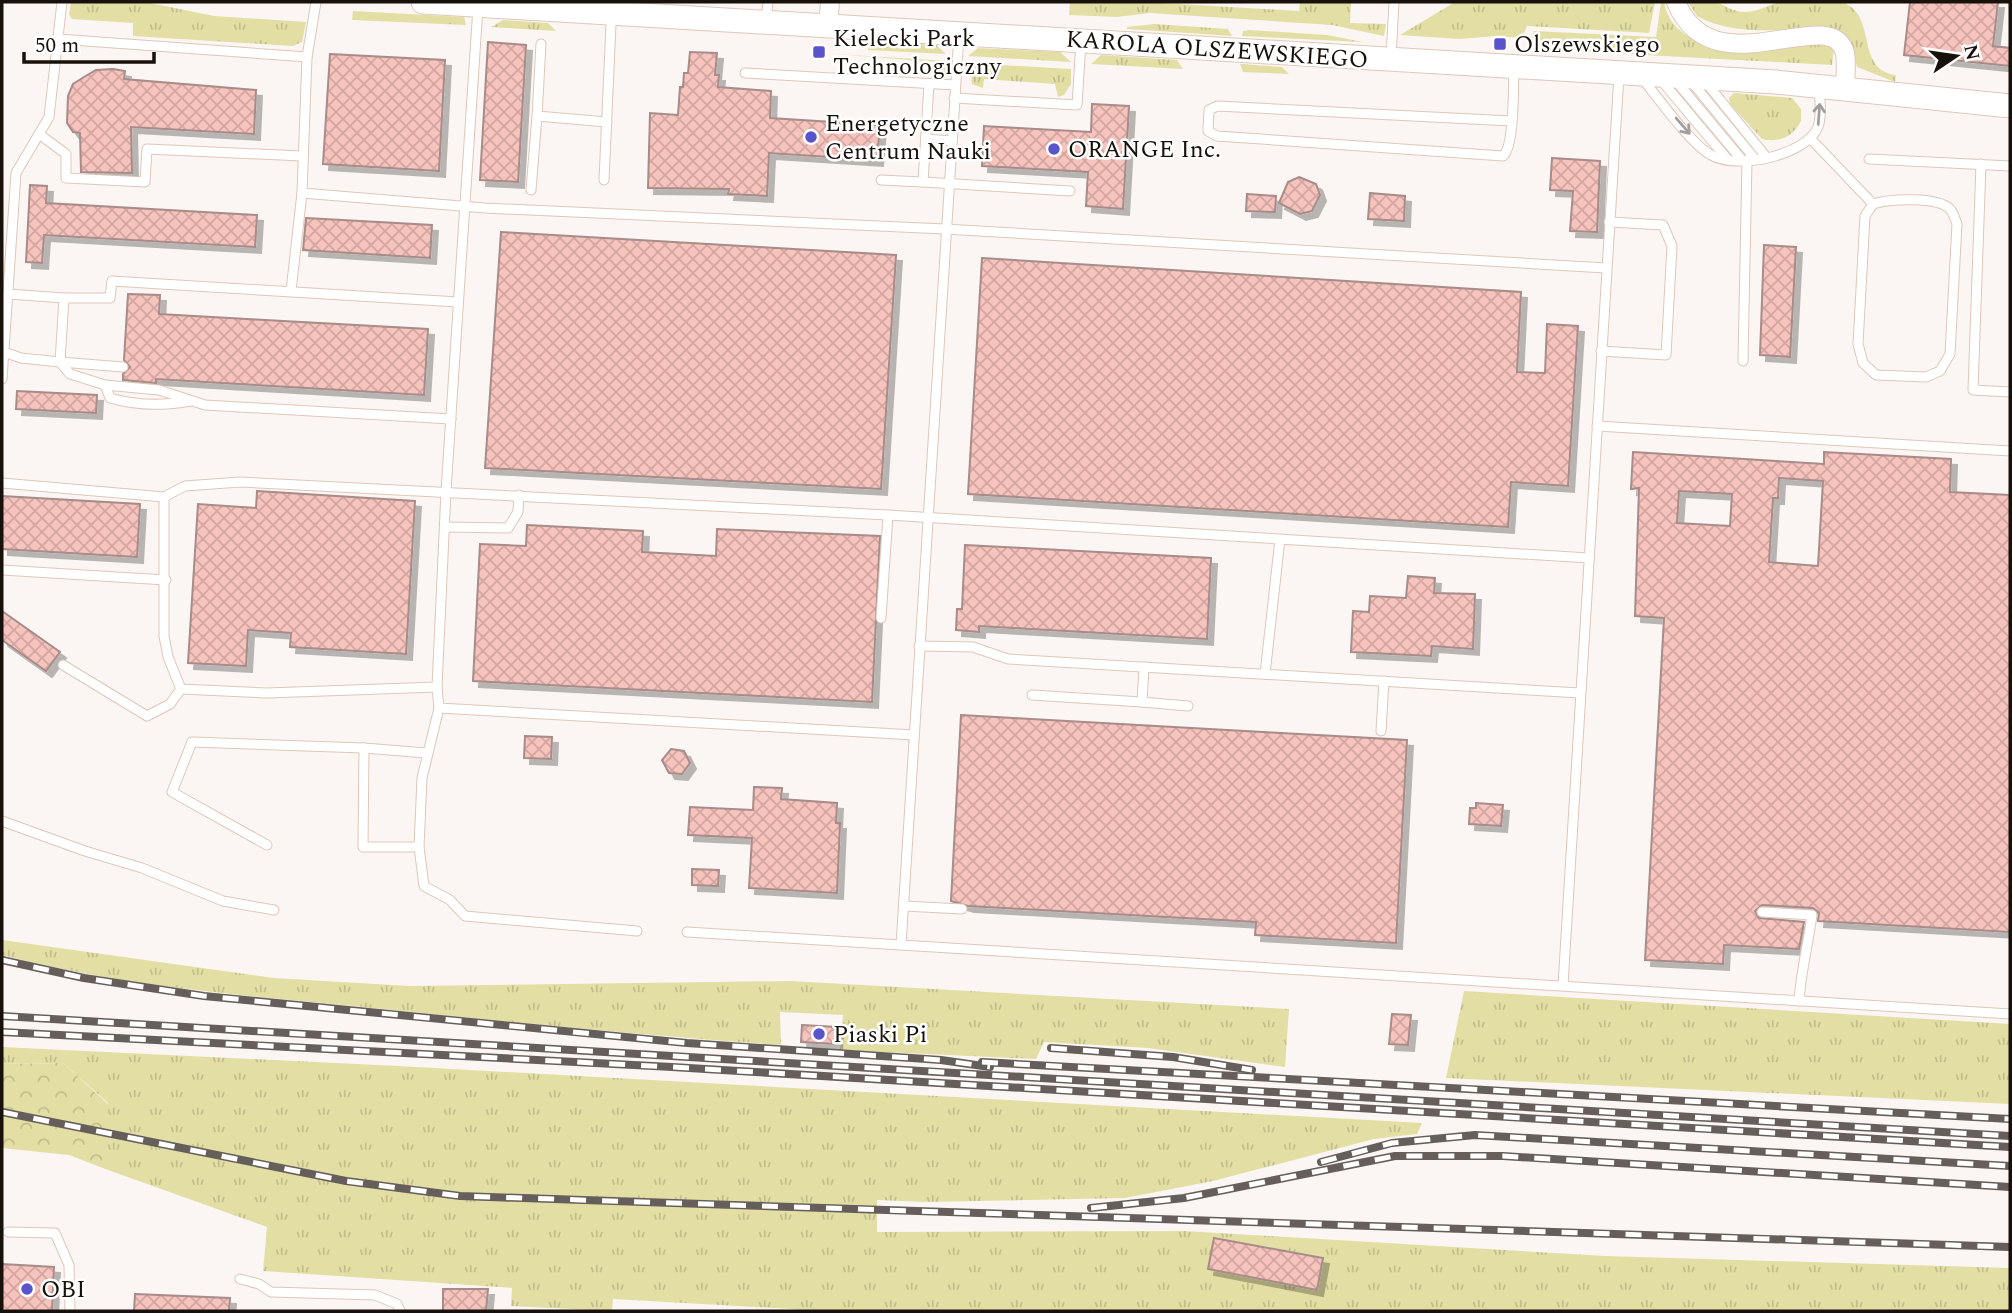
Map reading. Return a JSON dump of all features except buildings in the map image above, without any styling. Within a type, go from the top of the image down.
[{"type":"street","name":"KAROLA OLSZEWSKIEGO","points":[[423,2],[829,13],[959,33],[1776,82],[1819,89],[2010,106]]},
{"type":"street","points":[[1676,2],[1690,24],[1709,35],[1722,37],[1759,36],[1808,22],[1827,24],[1839,37],[1845,52],[1844,91]]},
{"type":"lane","points":[[2,379],[16,173],[50,117],[62,2]]},
{"type":"lane","points":[[291,291],[302,193],[307,57],[316,2]]},
{"type":"lane","points":[[1391,60],[1394,2]]},
{"type":"lane","points":[[464,4],[465,204],[446,491],[437,687],[439,708],[426,753],[419,848],[424,886],[450,900],[465,916],[637,931]]},
{"type":"lane","points":[[604,180],[612,7]]},
{"type":"lane","points":[[901,945],[959,33]]},
{"type":"lane","points":[[58,39],[307,57]]},
{"type":"lane","points":[[954,98],[1077,105],[1082,41]]},
{"type":"lane","points":[[531,190],[541,44]]},
{"type":"lane","points":[[1511,121],[1217,106],[1209,110],[1207,120],[1209,131],[1217,136],[1499,156],[1508,151],[1511,121],[1514,68]]},
{"type":"lane","points":[[745,73],[955,85]]},
{"type":"lane","points":[[1663,76],[1767,158]]},
{"type":"lane","points":[[1663,76],[1709,154],[1728,160],[1767,158],[1788,152],[1810,138],[1819,124],[1819,89]]},
{"type":"lane","points":[[1663,76],[1728,160]]},
{"type":"lane","points":[[1663,76],[1748,160],[1743,361]]},
{"type":"lane","points":[[1663,76],[1748,160]]},
{"type":"lane","points":[[1563,985],[1609,222],[1663,76]]},
{"type":"lane","points":[[922,182],[929,84]]},
{"type":"lane","points":[[537,116],[607,122]]},
{"type":"lane","points":[[39,134],[66,154],[66,178],[145,182],[147,149],[302,156]]},
{"type":"lane","points":[[1810,138],[1873,204]]},
{"type":"lane","points":[[926,139],[951,141]]},
{"type":"lane","points":[[1869,159],[2010,166]]},
{"type":"lane","points":[[1981,164],[1973,390],[2010,392]]},
{"type":"lane","points":[[881,180],[1070,191]]},
{"type":"lane","points":[[302,193],[465,204],[485,208],[945,229],[1606,268]]},
{"type":"lane","points":[[1887,200],[1937,202],[1950,209],[1957,224],[1950,354],[1940,371],[1926,377],[1876,375],[1863,363],[1858,344],[1865,216],[1873,204],[1887,200]]},
{"type":"lane","points":[[1601,351],[1666,355],[1672,246],[1662,225],[1609,222]]},
{"type":"lane","points":[[8,294],[110,298],[112,281],[458,302]]},
{"type":"lane","points":[[64,298],[60,362],[70,374],[105,385],[159,390],[205,405],[451,419]]},
{"type":"lane","points":[[4,352],[21,358],[123,367]]},
{"type":"lane","points":[[105,385],[110,398],[131,404],[168,405],[193,401]]},
{"type":"lane","points":[[1597,426],[2010,451]]},
{"type":"lane","points":[[2,483],[164,497],[185,486],[240,482],[446,491],[927,517],[1589,558]]},
{"type":"lane","points":[[445,527],[508,528],[518,512],[519,495]]},
{"type":"lane","points":[[164,497],[166,580],[163,636],[181,689]]},
{"type":"lane","points":[[881,618],[888,515]]},
{"type":"lane","points":[[1265,674],[1280,539]]},
{"type":"lane","points":[[2,570],[166,580]]},
{"type":"lane","points":[[919,646],[973,648],[1007,659],[1580,693]]},
{"type":"lane","points":[[63,665],[147,716],[170,704],[181,689]]},
{"type":"lane","points":[[1142,702],[1144,667]]},
{"type":"lane","points":[[1381,731],[1384,681]]},
{"type":"lane","points":[[181,689],[267,693],[437,687]]},
{"type":"lane","points":[[1032,695],[1188,706]]},
{"type":"lane","points":[[439,708],[914,735]]},
{"type":"lane","points":[[267,845],[173,792],[192,742],[426,753]]},
{"type":"lane","points":[[364,748],[363,847],[419,848]]},
{"type":"lane","points":[[2,821],[142,868],[223,901],[274,910]]},
{"type":"lane","points":[[904,906],[962,909]]},
{"type":"lane","points":[[1762,912],[1812,915],[1808,944],[1803,956],[1799,1001]]},
{"type":"lane","points":[[687,932],[2010,1014]]},
{"type":"lane","points":[[8,1232],[55,1233],[69,1265],[70,1311]]},
{"type":"lane","points":[[240,1279],[259,1284],[271,1292],[375,1295],[397,1304],[400,1311]]},
{"type":"green space","points":[[1712,1],[1745,12],[1787,1],[1842,2],[1860,18],[1875,63],[1883,71],[1896,75],[1895,82],[1857,67],[1849,47],[1836,36],[1818,31],[1748,30],[1722,26],[1697,16],[1688,2]]},
{"type":"green space","points":[[71,2],[145,2],[214,16],[306,22],[302,42],[293,46],[133,36],[133,23],[72,19],[69,14]]},
{"type":"green space","points":[[1070,2],[1146,2],[1299,11],[1300,2],[1351,2],[1350,23],[1386,24],[1384,36],[1332,25],[1150,13],[1117,17],[1069,15]]},
{"type":"green space","points":[[1455,2],[1655,2],[1649,33],[1527,26],[1522,38],[1495,36],[1460,39],[1400,35]]},
{"type":"green space","points":[[1661,2],[1664,2],[1666,11],[1679,30],[1708,44],[1812,31],[1834,49],[1832,65],[1589,52],[1533,40],[1531,36],[1534,31],[1656,37]]},
{"type":"green space","points":[[353,11],[464,17],[466,25],[352,20]]},
{"type":"green space","points":[[503,20],[548,23],[556,31],[491,27]]},
{"type":"green space","points":[[1154,24],[1228,29],[1232,36],[1127,29]]},
{"type":"green space","points":[[1243,31],[1327,35],[1363,42],[1242,36]]},
{"type":"green space","points":[[889,42],[936,45],[946,54],[868,50],[868,47]]},
{"type":"green space","points":[[978,48],[1060,52],[1071,62],[968,56]]},
{"type":"green space","points":[[835,54],[947,61],[946,76],[935,75],[935,62]]},
{"type":"green space","points":[[1101,55],[1177,60],[1183,69],[1091,64]]},
{"type":"green space","points":[[967,63],[1071,69],[1071,84],[1064,95],[1058,97],[1055,84],[984,79],[983,88],[972,84],[971,73],[967,73]]},
{"type":"green space","points":[[1240,64],[1282,67],[1289,74],[1243,72]]},
{"type":"green space","points":[[1734,93],[1792,98],[1801,109],[1801,121],[1785,138],[1762,139],[1730,104],[1729,98]]},
{"type":"green space","points":[[2,940],[274,978],[410,986],[791,981],[1289,1009],[1285,1067],[1148,1048],[1044,1042],[1036,1059],[840,1050],[843,1015],[780,1012],[781,1045],[460,1017],[221,993],[88,974],[2,955]]},
{"type":"green space","points":[[1464,991],[2010,1024],[2010,1104],[1446,1078]]},
{"type":"green space","points":[[2,1047],[398,1066],[1422,1123],[1417,1134],[1374,1139],[1213,1181],[1125,1198],[925,1202],[877,1200],[877,1232],[1185,1231],[1606,1256],[2010,1268],[2010,1311],[827,1311],[613,1299],[612,1311],[511,1306],[512,1288],[263,1271],[267,1227],[108,1170],[108,1103],[63,1063],[2,1064]]},
{"type":"green space","points":[[63,1063],[108,1104],[108,1170],[69,1155],[2,1148],[2,1064]]},
{"type":"railway","points":[[2,960],[84,978],[204,996],[687,1043],[941,1060],[990,1067]]},
{"type":"railway","points":[[2,1016],[2010,1136]]},
{"type":"railway","points":[[2,1032],[672,1067],[2010,1147]]},
{"type":"railway","points":[[1051,1048],[1173,1057],[1252,1070]]},
{"type":"railway","points":[[982,1062],[2010,1119]]},
{"type":"railway","points":[[2,1112],[346,1181],[460,1196],[2010,1247]]},
{"type":"railway","points":[[1321,1162],[1392,1143],[1475,1135],[2010,1166]]},
{"type":"railway","points":[[1091,1208],[1184,1198],[1395,1156],[1503,1156],[2010,1187]]},
{"type":"place","name":"Olszewskiego","points":[[1500,44]]},
{"type":"place","name":"Kielecki Park Technologiczny","points":[[819,52]]},
{"type":"place","name":"Energetyczne Centrum Nauki","points":[[811,137]]},
{"type":"place","name":"ORANGE Inc.","points":[[1054,149]]},
{"type":"place","name":"Piaski Pi","points":[[819,1034]]},
{"type":"place","name":"OBI","points":[[27,1289]]}]
